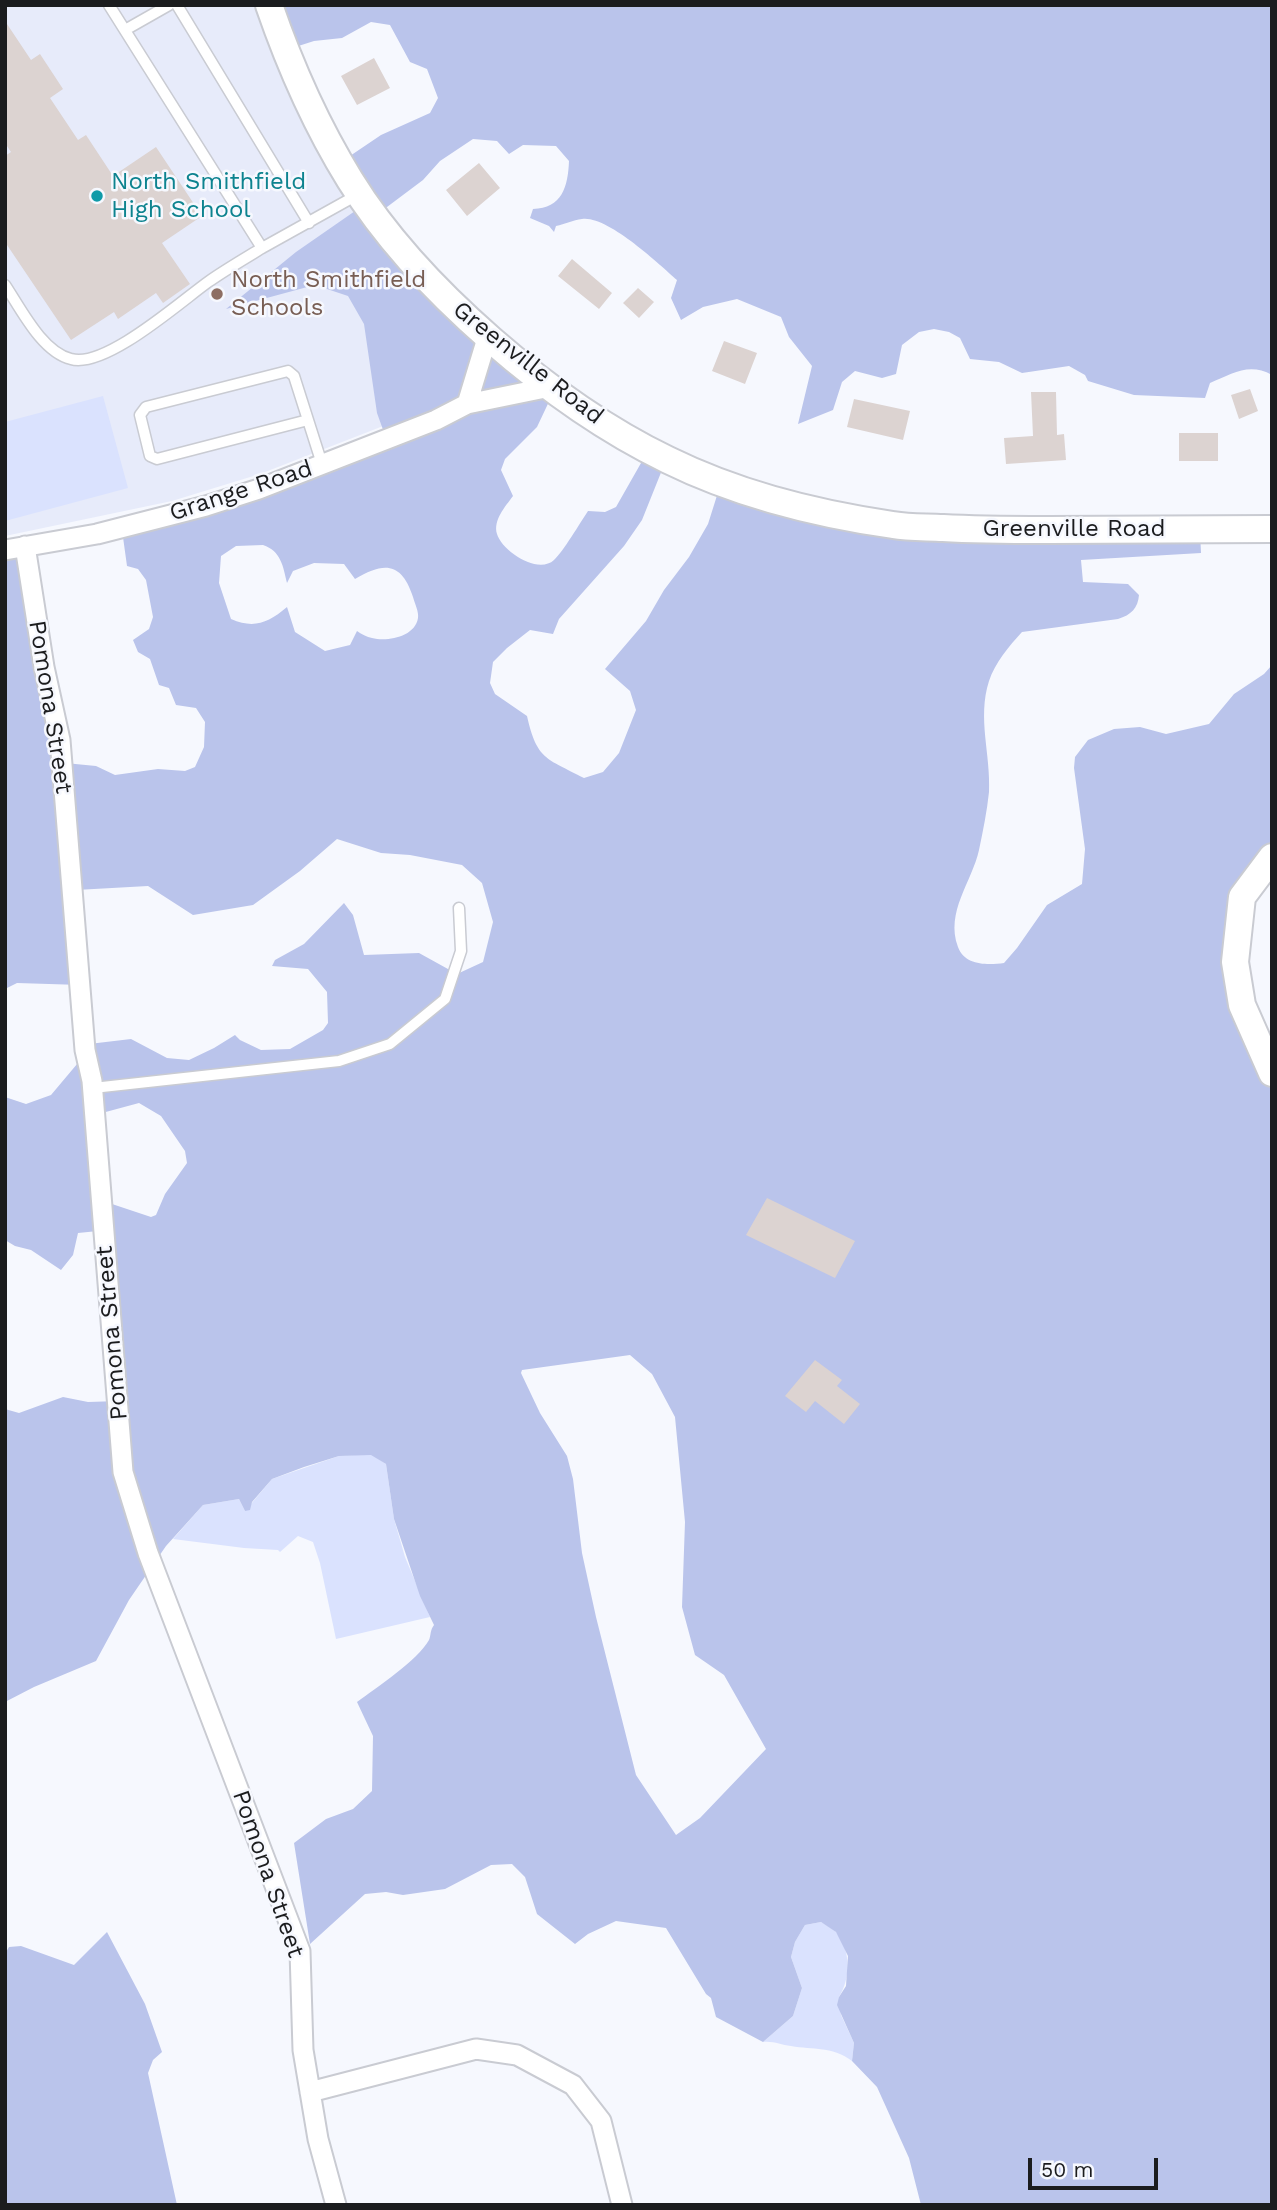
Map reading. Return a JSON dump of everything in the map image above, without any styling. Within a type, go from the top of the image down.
[{"type":"main road","name":"Greenville Road","points":[[270,5],[308,104],[350,181],[392,238],[437,288],[550,387],[613,430],[668,461],[740,489],[826,513],[897,526],[995,530],[1272,529]]},
{"type":"main road","points":[[1272,857],[1242,897],[1235,962],[1242,1005],[1272,1073]]},
{"type":"street","points":[[467,404],[488,335]]},
{"type":"street","name":"Grange Road","points":[[5,550],[97,534],[206,506],[259,489],[436,420],[467,404],[550,387]]},
{"type":"street","name":"Pomona Street","points":[[25,546],[44,667],[60,740],[85,1050],[93,1087],[123,1472],[148,1553],[300,1951],[303,2050],[318,2139],[336,2205]]},
{"type":"street","points":[[310,2092],[476,2049],[517,2054],[573,2085],[601,2121],[622,2205]]},
{"type":"lane","points":[[109,5],[262,248]]},
{"type":"lane","points":[[125,30],[169,5]]},
{"type":"lane","points":[[177,5],[309,223]]},
{"type":"lane","points":[[5,285],[47,346],[72,360],[94,357],[134,338],[210,281],[262,248],[360,194]]},
{"type":"lane","points":[[308,420],[157,459],[150,456],[140,415],[146,407],[288,371],[294,376],[308,420],[322,464]]},
{"type":"lane","points":[[93,1087],[339,1061],[390,1044],[445,999],[461,951],[458,908]]},
{"type":"shaded area","name":"North Smithfield Schools","points":[[5,5],[256,5],[303,125],[339,186],[383,248],[455,398],[260,474],[172,501],[5,536]]},
{"type":"shaded area","points":[[273,5],[1272,5],[1272,375],[1248,369],[1233,373],[1210,383],[1205,398],[1134,395],[1088,381],[1085,375],[1069,366],[1022,373],[999,362],[970,359],[960,338],[934,329],[919,332],[902,345],[896,374],[882,378],[855,371],[842,382],[833,410],[798,424],[812,366],[789,337],[781,317],[737,299],[703,307],[681,320],[671,298],[677,280],[618,232],[593,220],[582,219],[556,226],[554,232],[549,226],[530,218],[533,209],[551,205],[565,187],[569,161],[556,146],[523,145],[509,154],[497,141],[473,139],[440,161],[423,180],[379,213],[554,391],[537,427],[505,459],[501,470],[513,496],[500,514],[496,529],[500,541],[513,554],[539,565],[554,560],[588,511],[605,512],[616,507],[645,456],[666,460],[642,520],[624,546],[559,619],[553,634],[530,630],[493,662],[490,683],[495,694],[527,716],[539,750],[560,766],[584,778],[603,772],[619,753],[636,710],[630,691],[605,669],[646,621],[664,590],[689,557],[708,524],[720,486],[823,511],[1200,531],[1201,553],[1081,560],[1083,582],[1128,584],[1139,595],[1133,610],[1118,619],[1022,632],[1007,649],[989,681],[984,723],[989,792],[976,862],[957,909],[955,934],[961,953],[971,961],[984,964],[1004,963],[1047,905],[1082,884],[1085,849],[1074,768],[1075,757],[1088,740],[1114,729],[1140,727],[1166,734],[1209,724],[1234,694],[1264,674],[1272,665],[1272,860],[1259,875],[1237,965],[1272,1067],[1272,2205],[921,2205],[909,2158],[877,2087],[852,2061],[854,2043],[837,2005],[846,1986],[848,1956],[836,1932],[821,1922],[805,1925],[795,1942],[791,1957],[802,1988],[793,2016],[763,2042],[716,2017],[711,1998],[666,1928],[616,1921],[588,1934],[575,1944],[537,1914],[525,1877],[512,1864],[491,1865],[445,1889],[403,1895],[386,1892],[365,1894],[310,1944],[294,1843],[326,1819],[353,1809],[372,1791],[373,1736],[357,1702],[424,1648],[434,1625],[420,1596],[394,1519],[386,1464],[371,1455],[339,1456],[272,1479],[252,1502],[250,1510],[245,1511],[239,1499],[203,1505],[166,1546],[129,1600],[96,1661],[5,1702],[5,1409],[19,1413],[63,1397],[88,1402],[119,1401],[108,1230],[78,1233],[73,1255],[61,1270],[31,1250],[5,1240],[5,1097],[26,1104],[51,1095],[88,1051],[89,1044],[131,1039],[167,1058],[189,1060],[235,1035],[261,1050],[290,1049],[323,1030],[328,1023],[327,992],[308,969],[272,966],[275,960],[304,944],[344,903],[353,915],[364,955],[419,953],[457,974],[483,962],[493,922],[482,883],[462,865],[410,855],[381,853],[337,839],[300,871],[253,905],[193,915],[148,886],[76,890],[81,985],[17,983],[5,989],[5,550],[23,547],[65,763],[96,766],[115,775],[158,769],[185,771],[195,767],[204,747],[205,722],[196,708],[176,705],[169,688],[159,685],[150,659],[138,652],[133,640],[149,629],[153,617],[146,580],[138,569],[127,566],[122,530],[386,438],[377,413],[364,324],[348,296],[311,286],[226,309],[296,252],[368,202],[344,160],[381,135],[430,113],[438,98],[427,69],[410,62],[390,25],[371,22],[342,38],[314,41],[289,49]],"holes":[[[263,545],[277,555],[287,583],[293,571],[314,563],[344,564],[355,579],[375,569],[391,568],[404,577],[409,586],[418,613],[416,624],[412,630],[400,637],[385,639],[372,638],[357,631],[350,645],[325,651],[295,632],[287,607],[260,623],[247,624],[231,619],[219,583],[221,556],[236,546]],[[139,1103],[161,1116],[185,1151],[187,1163],[165,1194],[156,1215],[151,1217],[100,1200],[102,1113]],[[630,1355],[652,1374],[675,1417],[685,1522],[682,1607],[695,1655],[724,1675],[766,1749],[700,1818],[676,1835],[636,1775],[582,1553],[573,1479],[567,1456],[540,1413],[522,1370]]]},
{"type":"shaded area","points":[[103,396],[128,488],[5,521],[5,422]]},
{"type":"shaded area","points":[[371,1454],[386,1464],[394,1519],[405,1557],[430,1617],[336,1639],[313,1542],[298,1536],[280,1552],[173,1539],[203,1505],[239,1499],[245,1511],[272,1479],[339,1456]]},
{"type":"shaded area","points":[[821,1922],[836,1932],[847,1955],[846,1981],[839,1997],[841,2015],[854,2043],[852,2061],[830,2051],[763,2042],[793,2016],[802,1988],[791,1957],[795,1942],[805,1925]]},
{"type":"shaded area","points":[[107,1932],[145,2004],[162,2052],[153,2060],[148,2073],[177,2205],[5,2205],[5,1954],[9,1947],[21,1946],[74,1965]]},
{"type":"building","name":"North Smithfield High School","points":[[5,21],[31,60],[40,54],[63,89],[50,98],[78,140],[86,135],[113,176],[156,147],[202,216],[162,243],[190,284],[163,303],[156,293],[118,319],[114,312],[71,340],[5,242],[5,156],[11,152],[5,143]]},
{"type":"building","points":[[374,58],[390,88],[357,105],[341,76]]},
{"type":"building","points":[[479,163],[500,188],[467,216],[446,190]]},
{"type":"building","points":[[572,259],[612,293],[599,309],[558,276]]},
{"type":"building","points":[[638,288],[654,302],[639,318],[623,303]]},
{"type":"building","points":[[724,341],[757,353],[745,384],[712,371]]},
{"type":"building","points":[[1250,389],[1258,411],[1239,419],[1231,395]]},
{"type":"building","points":[[1031,392],[1056,392],[1057,435],[1064,434],[1066,460],[1006,464],[1004,438],[1033,436]]},
{"type":"building","points":[[854,399],[910,411],[903,440],[847,427]]},
{"type":"building","points":[[1179,433],[1218,433],[1218,461],[1179,461]]},
{"type":"building","points":[[767,1198],[855,1241],[835,1278],[746,1235]]},
{"type":"building","points":[[815,1360],[842,1380],[837,1386],[860,1404],[844,1424],[815,1401],[806,1412],[785,1396]]},
{"type":"place","name":"North Smithfield High School","points":[[97,196]]},
{"type":"place","name":"North Smithfield Schools","points":[[217,294]]}]
